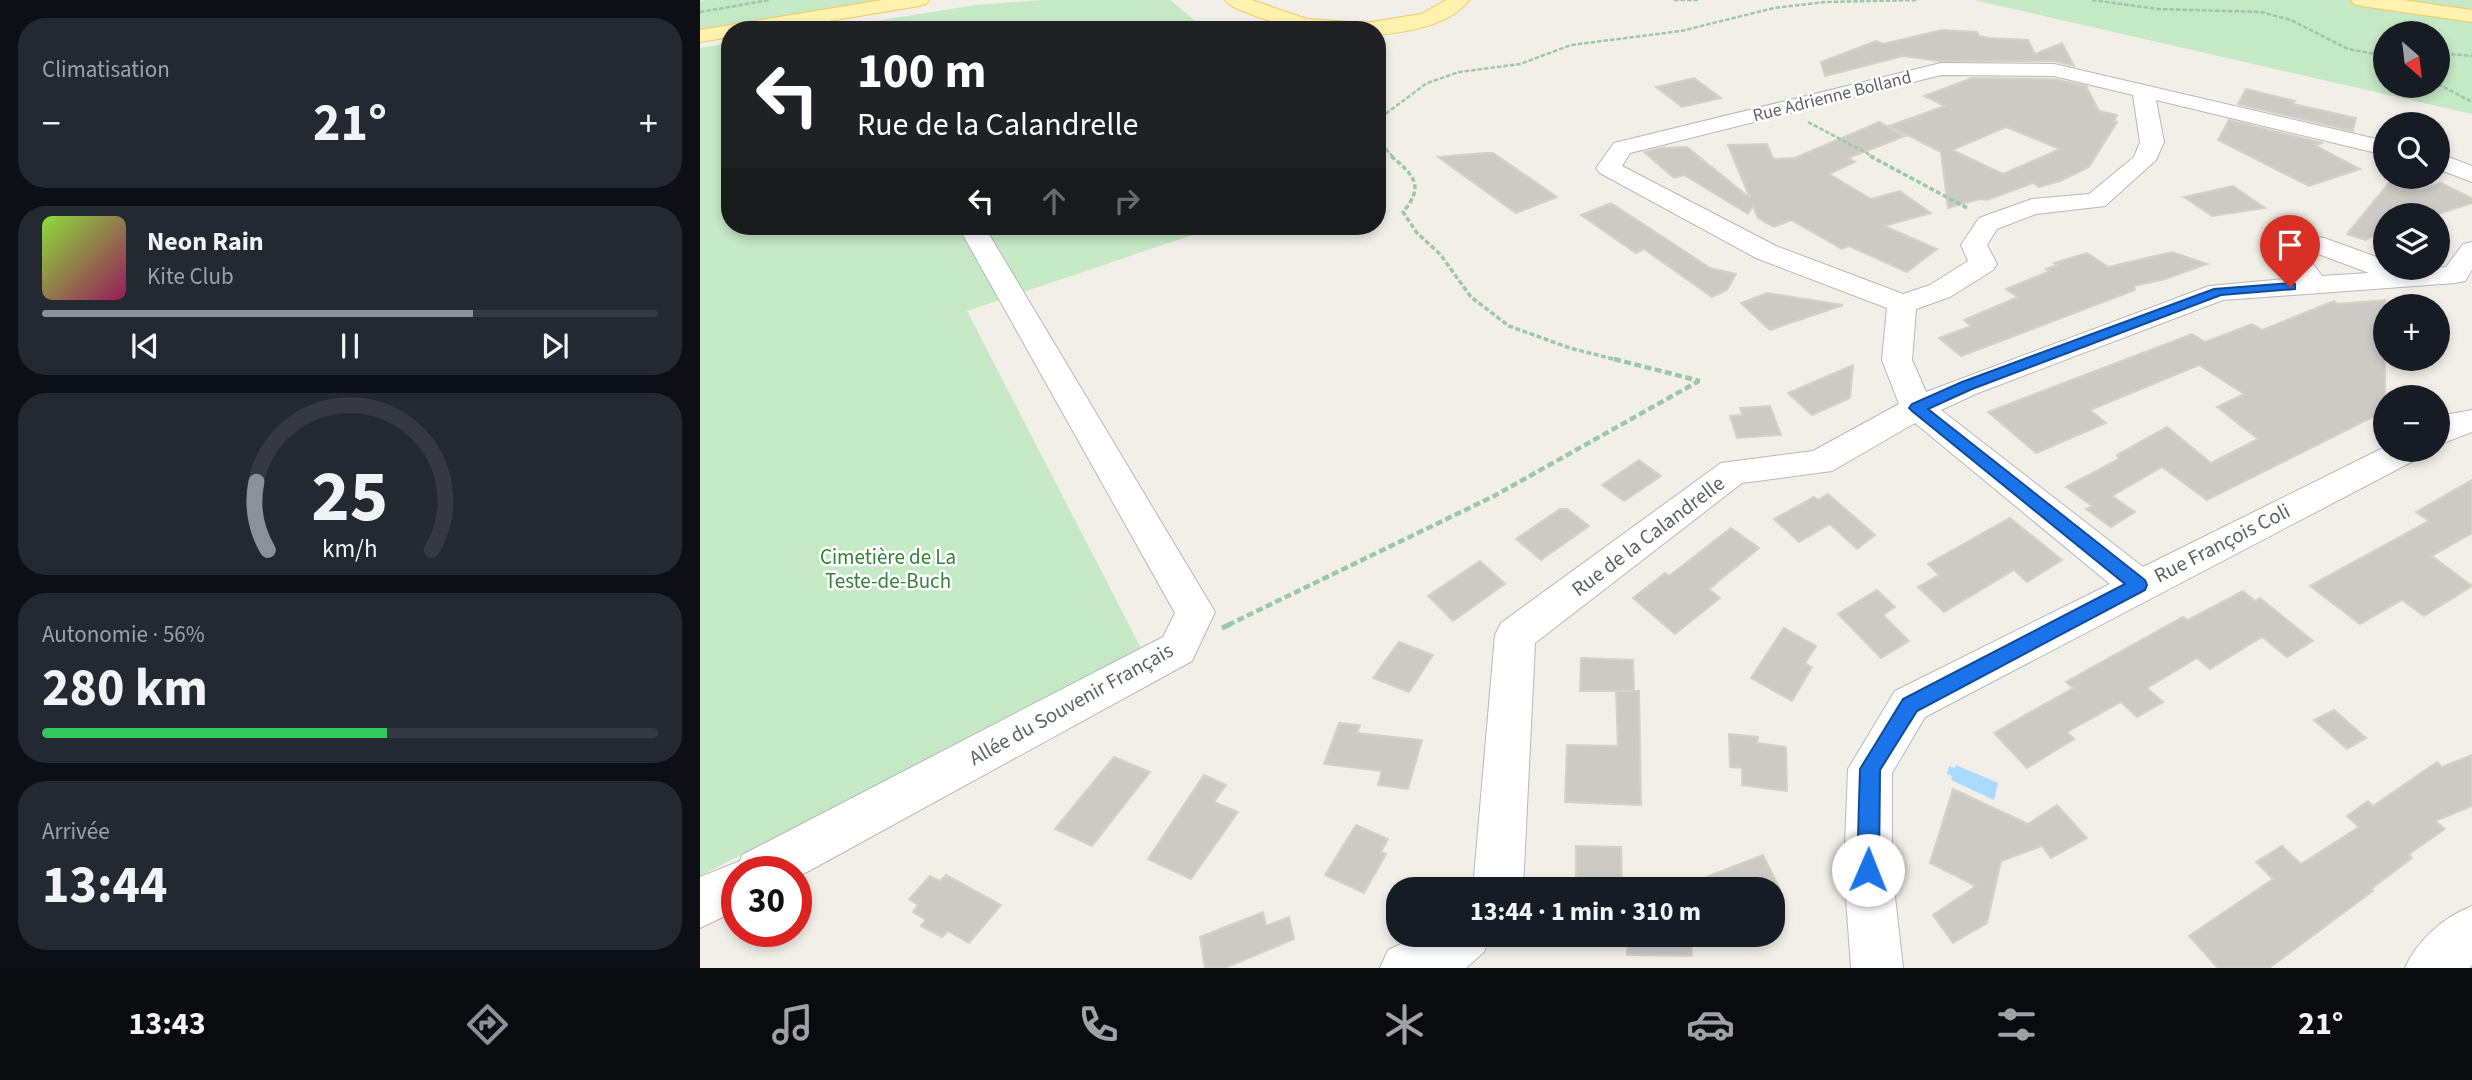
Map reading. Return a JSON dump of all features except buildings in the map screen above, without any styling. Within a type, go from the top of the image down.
[{"type":"main road","points":[[788,21],[919,0]]},
{"type":"main road","points":[[1235,0],[1295,21]]},
{"type":"main road","points":[[1279,0],[1286,9],[1304,18],[1320,21]]},
{"type":"main road","points":[[1377,21],[1412,16],[1447,0]]},
{"type":"main road","points":[[1386,25],[1419,21],[1448,9],[1459,0]]},
{"type":"main road","points":[[2361,0],[2472,16]]},
{"type":"main road","points":[[700,36],[721,32]]},
{"type":"street","name":"Rue Adrienne Bolland","points":[[1902,304],[1766,252],[1608,168],[1622,148],[1941,69],[2054,70],[2373,145]]},
{"type":"street","points":[[2138,585],[1917,408],[1897,360],[1902,304],[1940,291],[1983,264],[1974,245],[1988,224],[2032,207],[2096,201],[2144,160],[2152,142],[2143,90]]},
{"type":"street","points":[[2450,165],[2472,175]]},
{"type":"street","name":"Allée du Souvenir Français","points":[[789,856],[1178,649],[1195,612],[976,235]]},
{"type":"street","points":[[2314,285],[2293,256],[2295,247],[2315,244],[2373,265]]},
{"type":"street","name":"Rue de la Calandrelle","points":[[2450,275],[2455,275],[2472,250]]},
{"type":"street","name":"Rue de la Calandrelle","points":[[1499,877],[1515,635],[1733,472],[1821,462],[1917,408],[1967,386],[2219,292],[2383,280]]},
{"type":"street","points":[[2450,428],[2472,421]]},
{"type":"street","name":"Rue François Coli","points":[[1877,968],[1868,870],[1870,769],[1910,705],[2138,585],[2383,462]]},
{"type":"street","points":[[700,903],[721,892]]},
{"type":"street","points":[[2431,968],[2472,931]]},
{"type":"street","points":[[1406,968],[1452,947]]},
{"type":"path","points":[[700,12],[769,0]]},
{"type":"path","points":[[1674,0],[1698,0]]},
{"type":"path","points":[[1865,3],[1879,0]]},
{"type":"path","points":[[1386,114],[1427,83],[1459,72],[1520,64],[1571,46],[1707,26],[1727,18],[1774,8],[1826,2],[1918,0]]},
{"type":"path","points":[[2092,0],[2168,10],[2230,10],[2273,15],[2290,19],[2348,49],[2373,56]]},
{"type":"path","points":[[2450,55],[2472,56]]},
{"type":"path","points":[[2450,90],[2472,102]]},
{"type":"path","points":[[1783,108],[1992,222]]},
{"type":"path","points":[[1178,649],[1494,496],[1700,381],[1570,348],[1509,326],[1471,298],[1440,254],[1417,233],[1403,212],[1412,201],[1416,186],[1409,171],[1386,149]]},
{"type":"green space","points":[[876,0],[753,21],[721,21],[721,26],[700,30],[700,1]]},
{"type":"green space","points":[[1042,0],[1170,0],[1195,21],[876,21],[976,5]]},
{"type":"green space","points":[[1974,0],[2472,0],[2472,114],[2402,98],[2450,98],[2450,21],[2373,21],[2373,91]]},
{"type":"green space","name":"Cimetière de La Teste-de-Buch","points":[[721,44],[721,235],[1192,235],[967,311],[1142,650],[739,856],[721,856],[721,865],[700,876],[700,48]]},
{"type":"water","points":[[1956,765],[1998,783],[1994,800],[1951,780],[1952,776],[1947,774],[1949,766],[1955,768]]},
{"type":"route","points":[[1868,870],[1870,769],[1910,705],[2138,585],[1917,408],[1967,386],[2219,292],[2290,287]]}]
